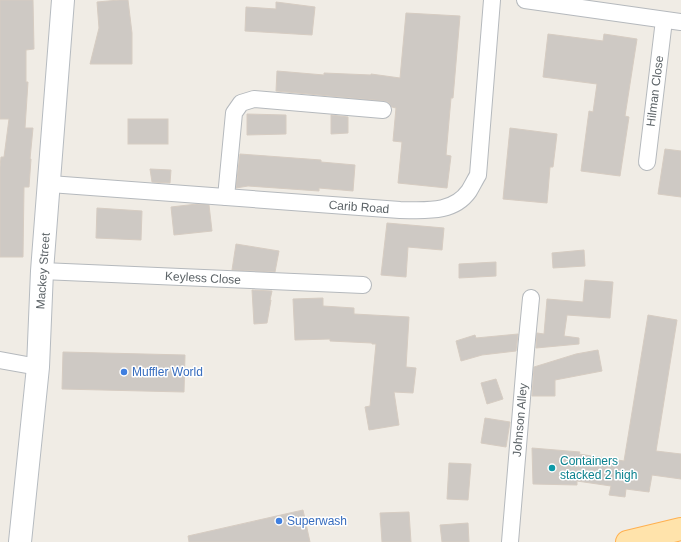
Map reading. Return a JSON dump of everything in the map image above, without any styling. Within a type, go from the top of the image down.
[{"type":"main road","name":"Mackey Street","points":[[20,542],[38,367],[42,271],[50,184],[63,0]]},
{"type":"main road","points":[[627,542],[681,529]]},
{"type":"street","name":"Carib Road","points":[[50,184],[400,210],[431,210],[452,207],[468,192],[478,175],[492,0]]},
{"type":"street","points":[[525,0],[681,22]]},
{"type":"street","name":"Hilman Close","points":[[646,162],[664,20]]},
{"type":"street","points":[[226,197],[234,113],[242,103],[254,99],[383,110]]},
{"type":"street","name":"Keyless Close","points":[[42,271],[363,285]]},
{"type":"street","name":"Johnson Alley","points":[[510,542],[531,298]]},
{"type":"street","points":[[0,360],[38,367]]},
{"type":"building","points":[[0,0],[33,0],[34,49],[26,50],[26,82],[28,82],[25,128],[33,128],[29,187],[24,187],[23,257],[0,257],[0,167],[1,157],[4,157],[9,119],[0,119]]},
{"type":"building","points":[[128,0],[132,33],[132,64],[90,64],[99,28],[97,2]]},
{"type":"building","points":[[276,2],[315,7],[312,35],[245,31],[246,7],[276,9]]},
{"type":"building","points":[[406,13],[460,16],[453,98],[451,98],[446,155],[451,156],[447,188],[398,183],[402,142],[393,141],[396,108],[392,107],[388,102],[276,91],[277,71],[324,75],[324,73],[371,74],[400,78]]},
{"type":"building","points":[[548,34],[603,41],[604,34],[637,39],[625,116],[629,117],[620,176],[581,171],[589,111],[593,112],[597,84],[543,77]]},
{"type":"building","points":[[247,114],[286,115],[286,134],[247,135]]},
{"type":"building","points":[[331,115],[348,117],[348,133],[331,134]]},
{"type":"building","points":[[128,119],[168,119],[168,144],[128,144]]},
{"type":"building","points":[[510,128],[557,134],[553,167],[550,167],[547,203],[503,199]]},
{"type":"building","points":[[665,149],[681,151],[681,197],[658,194]]},
{"type":"building","points":[[240,154],[321,160],[321,162],[355,165],[353,191],[319,188],[319,191],[248,186],[236,188]]},
{"type":"building","points":[[150,169],[171,170],[170,183],[152,182]]},
{"type":"building","points":[[197,204],[209,205],[212,231],[174,235],[171,207]]},
{"type":"building","points":[[97,208],[142,211],[141,240],[96,238]]},
{"type":"building","points":[[387,223],[444,228],[442,250],[408,247],[406,277],[381,275]]},
{"type":"building","points":[[236,244],[279,251],[275,272],[232,270]]},
{"type":"building","points":[[584,250],[585,266],[553,268],[552,253]]},
{"type":"building","points":[[496,262],[496,276],[459,278],[459,264]]},
{"type":"building","points":[[585,280],[613,282],[610,318],[567,315],[564,336],[579,338],[579,344],[536,348],[537,333],[544,334],[547,299],[583,302]]},
{"type":"building","points":[[252,290],[272,291],[267,323],[254,324]]},
{"type":"building","points":[[323,298],[323,306],[354,308],[354,314],[409,317],[406,367],[416,368],[413,393],[394,392],[399,425],[369,430],[365,407],[370,406],[376,344],[330,341],[330,339],[295,340],[293,299]]},
{"type":"building","points":[[648,315],[677,320],[656,451],[681,454],[681,479],[652,475],[649,492],[626,489],[625,497],[609,495],[611,486],[577,481],[577,485],[533,484],[532,448],[580,452],[579,454],[624,461]]},
{"type":"building","points":[[518,334],[516,351],[482,355],[461,361],[456,341],[475,335],[476,338]]},
{"type":"building","points":[[598,350],[602,371],[555,380],[555,396],[532,396],[534,367],[576,354]]},
{"type":"building","name":"Muffler World","points":[[63,352],[185,355],[184,392],[62,389]]},
{"type":"building","points":[[496,379],[503,399],[487,404],[481,383]]},
{"type":"building","points":[[485,418],[510,422],[506,447],[481,443]]},
{"type":"building","points":[[449,463],[471,464],[468,500],[447,499]]},
{"type":"building","name":"Superwash","points":[[303,510],[310,542],[189,542],[188,536]]},
{"type":"building","points":[[409,512],[411,542],[382,542],[380,513]]},
{"type":"building","points":[[468,523],[469,542],[442,542],[440,525]]},
{"type":"place","name":"Muffler World","points":[[124,372]]},
{"type":"place","name":"Containers stacked 2 high","points":[[552,468]]},
{"type":"place","name":"Superwash","points":[[279,521]]}]
